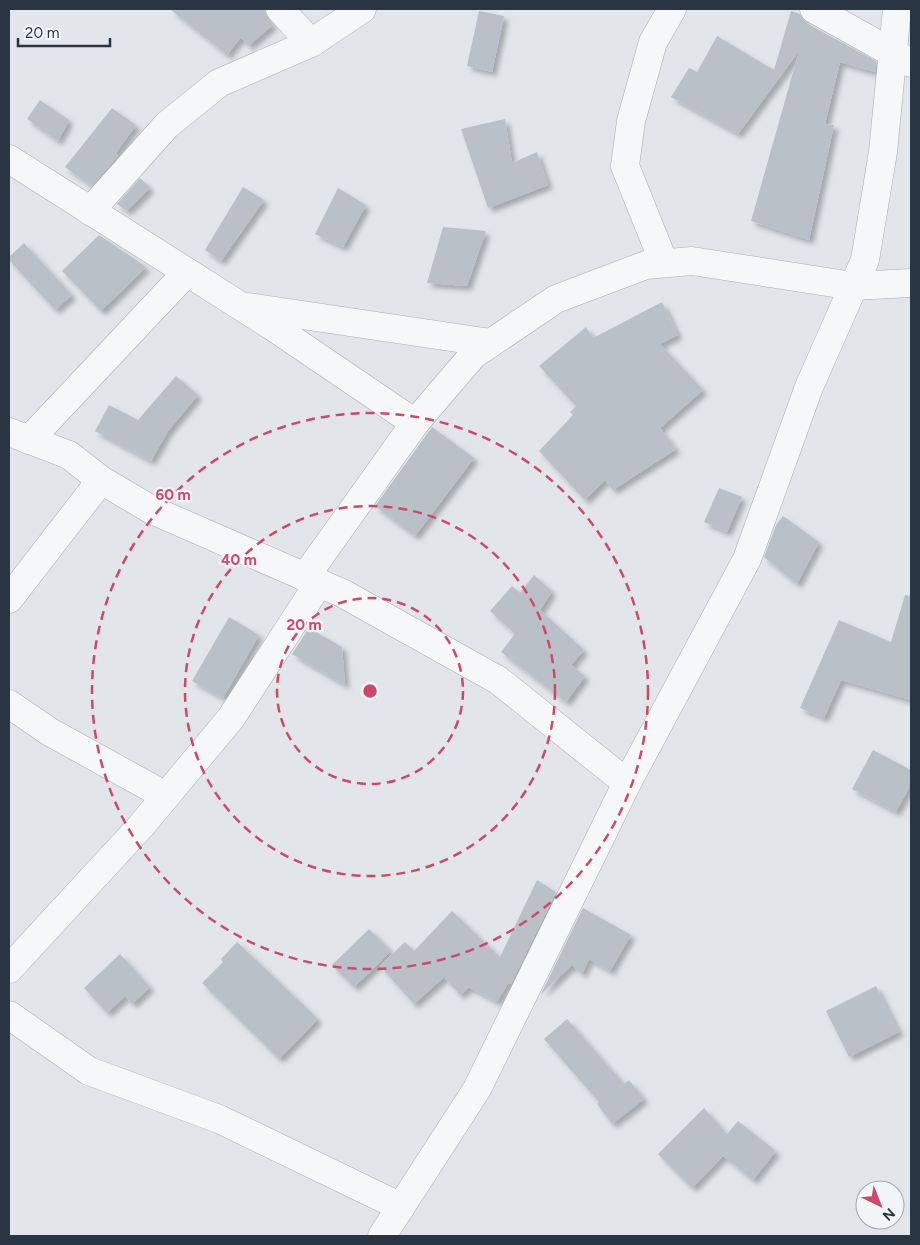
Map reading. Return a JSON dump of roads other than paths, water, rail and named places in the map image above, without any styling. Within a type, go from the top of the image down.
[{"type":"street","points":[[280,9],[311,43]]},
{"type":"street","points":[[90,210],[167,125],[220,83],[311,43],[362,9]]},
{"type":"street","points":[[664,263],[625,166],[631,121],[653,42],[672,9]]},
{"type":"street","points":[[814,9],[902,58]]},
{"type":"street","points":[[382,1236],[477,1089],[628,783],[747,559],[809,387],[865,260],[882,152],[902,58],[897,9]]},
{"type":"street","points":[[9,159],[187,272],[416,423]]},
{"type":"street","points":[[9,968],[141,826],[231,718],[312,580],[416,423],[472,355],[556,299],[646,264],[692,262],[853,286],[911,283]]},
{"type":"street","points":[[187,272],[19,436],[69,455],[101,480],[152,510],[342,593],[498,680],[628,783]]},
{"type":"street","points":[[239,306],[491,343]]},
{"type":"street","points":[[9,599],[101,480]]},
{"type":"street","points":[[9,704],[50,732],[166,796]]},
{"type":"street","points":[[9,1015],[89,1070],[220,1119],[401,1207]]}]
